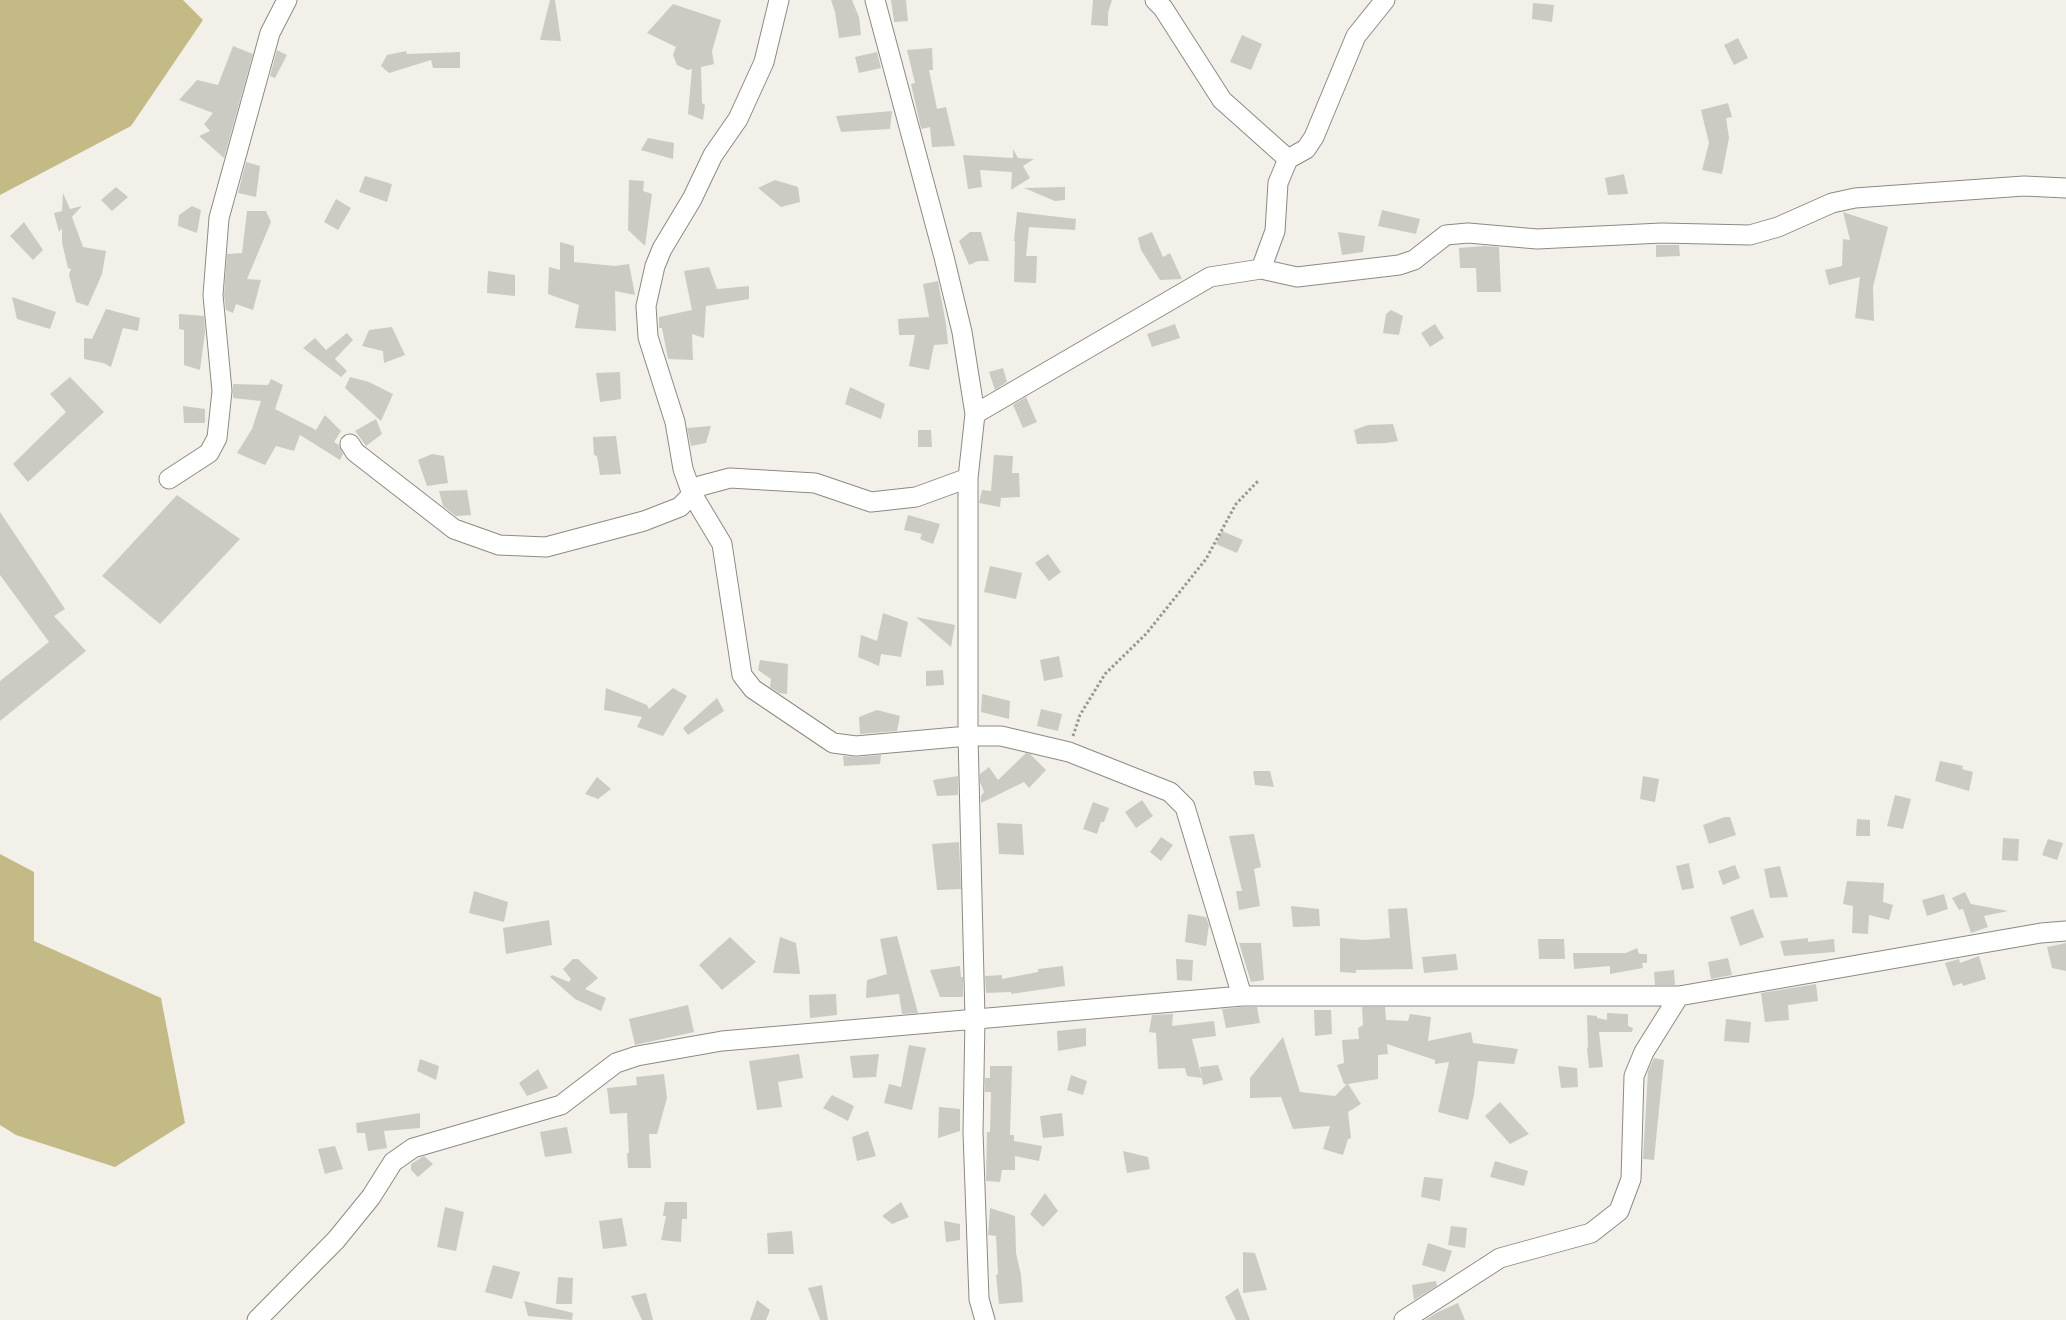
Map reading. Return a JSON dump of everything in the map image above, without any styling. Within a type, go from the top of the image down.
[{"type":"street","points":[[169,479],[209,453],[217,438],[222,391],[213,295],[219,218],[270,33],[287,0]]},
{"type":"street","points":[[780,0],[764,62],[738,119],[713,155],[692,199],[662,249],[655,266],[646,306],[648,337],[675,422],[683,469],[692,494],[722,544],[742,675],[752,689],[833,743],[856,746],[968,736],[1001,736],[1069,752],[1170,792],[1185,807],[1242,996]]},
{"type":"street","points":[[875,0],[944,256],[962,332],[975,414],[968,478],[968,736],[975,1018],[973,1132],[979,1300],[985,1320]]},
{"type":"street","points":[[1155,0],[1163,8],[1222,100],[1288,159]]},
{"type":"street","points":[[1261,269],[1275,231],[1278,183],[1288,159],[1306,149],[1314,137],[1356,36],[1385,0]]},
{"type":"street","points":[[975,414],[1210,276],[1261,269],[1297,277],[1399,265],[1414,260],[1446,235],[1468,233],[1537,239],[1662,233],[1750,235],[1778,227],[1832,203],[1854,198],[2024,186],[2066,188]]},
{"type":"street","points":[[350,444],[355,452],[454,529],[499,545],[546,547],[644,521],[680,507],[700,486],[730,478],[815,483],[871,502],[916,497],[968,478]]},
{"type":"street","points":[[257,1320],[336,1240],[371,1197],[394,1162],[413,1148],[561,1105],[616,1063],[637,1056],[722,1042],[975,1018],[1242,996],[1678,996],[2031,935],[2066,931]]},
{"type":"street","points":[[1404,1320],[1500,1258],[1591,1233],[1619,1211],[1631,1179],[1634,1076],[1644,1052],[1678,996]]},
{"type":"path","points":[[1069,752],[1080,714],[1105,674],[1146,634],[1206,559],[1236,504],[1259,480]]},
{"type":"shaded area","points":[[0,0],[183,0],[203,20],[131,126],[0,195]]},
{"type":"shaded area","points":[[0,854],[34,872],[34,941],[161,998],[185,1123],[115,1167],[16,1135],[0,1125]]},
{"type":"building","points":[[550,0],[555,0],[561,41],[540,40]]},
{"type":"building","points":[[831,0],[852,0],[859,17],[861,35],[839,38]]},
{"type":"building","points":[[891,0],[906,0],[908,21],[894,22]]},
{"type":"building","points":[[1093,0],[1112,0],[1108,13],[1108,26],[1091,25]]},
{"type":"building","points":[[1533,3],[1554,5],[1552,22],[1532,19]]},
{"type":"building","points":[[673,4],[721,20],[712,51],[714,64],[701,67],[702,103],[705,105],[703,120],[688,114],[692,69],[688,70],[677,65],[673,55],[676,47],[647,33]]},
{"type":"building","points":[[1242,35],[1262,44],[1251,70],[1230,62]]},
{"type":"building","points":[[1738,38],[1748,58],[1734,65],[1724,45]]},
{"type":"building","points":[[233,46],[253,54],[224,158],[199,136],[210,131],[204,124],[213,113],[179,100],[197,80],[218,85]]},
{"type":"building","points":[[932,48],[933,70],[929,70],[937,109],[946,107],[955,146],[932,147],[930,127],[921,129],[911,84],[915,83],[907,50]]},
{"type":"building","points":[[277,50],[287,55],[275,78],[270,76]]},
{"type":"building","points":[[406,51],[407,54],[460,52],[460,68],[433,68],[431,60],[389,73],[381,66],[387,55]]},
{"type":"building","points":[[877,52],[881,68],[859,73],[855,57]]},
{"type":"building","points":[[1728,103],[1732,117],[1726,118],[1729,138],[1722,174],[1702,170],[1709,143],[1701,110]]},
{"type":"building","points":[[892,111],[890,129],[841,132],[836,116]]},
{"type":"building","points":[[648,138],[674,143],[673,159],[641,150]]},
{"type":"building","points":[[1013,149],[1018,158],[1034,159],[1023,166],[1030,178],[1011,190],[1012,172],[980,170],[982,187],[968,189],[963,155],[1013,158]]},
{"type":"building","points":[[246,162],[260,166],[256,197],[238,193]]},
{"type":"building","points":[[1624,174],[1628,194],[1608,195],[1605,178]]},
{"type":"building","points":[[365,176],[392,184],[387,202],[359,192]]},
{"type":"building","points":[[629,180],[644,181],[643,191],[652,194],[645,246],[628,230]]},
{"type":"building","points":[[775,180],[798,187],[800,202],[781,207],[758,188]]},
{"type":"building","points":[[116,187],[128,197],[112,211],[101,200]]},
{"type":"building","points":[[1065,187],[1065,200],[1055,201],[1024,188]]},
{"type":"building","points":[[63,193],[70,209],[82,206],[72,217],[83,247],[106,251],[102,274],[88,306],[76,302],[69,275],[71,269],[68,268],[62,243],[62,228],[59,232],[54,213],[62,211]]},
{"type":"building","points":[[336,199],[351,208],[338,230],[324,222]]},
{"type":"building","points":[[192,206],[201,210],[197,233],[178,226],[179,215]]},
{"type":"building","points":[[1382,210],[1420,219],[1416,234],[1378,226]]},
{"type":"building","points":[[247,211],[266,211],[271,222],[247,279],[261,280],[253,310],[236,304],[233,313],[226,310],[224,295],[227,254],[242,253]]},
{"type":"building","points":[[1017,212],[1076,219],[1075,230],[1029,227],[1026,256],[1037,256],[1036,283],[1014,282],[1014,241]]},
{"type":"building","points":[[1843,212],[1888,227],[1873,287],[1874,321],[1855,318],[1860,277],[1829,285],[1825,270],[1842,266],[1843,239],[1850,240]]},
{"type":"building","points":[[24,222],[43,250],[33,260],[10,236]]},
{"type":"building","points":[[970,232],[981,232],[989,261],[978,261],[969,265],[959,241]]},
{"type":"building","points":[[1152,232],[1163,257],[1170,253],[1182,279],[1160,280],[1141,250],[1138,238]]},
{"type":"building","points":[[1338,232],[1365,236],[1363,252],[1342,255]]},
{"type":"building","points":[[560,242],[574,246],[574,262],[615,266],[629,264],[635,295],[615,291],[616,331],[575,328],[579,305],[548,294],[549,267],[560,270]]},
{"type":"building","points":[[1656,245],[1679,245],[1680,256],[1656,257]]},
{"type":"building","points":[[1499,247],[1501,292],[1477,292],[1476,268],[1460,268],[1459,248]]},
{"type":"building","points":[[709,267],[717,289],[749,286],[749,299],[706,306],[704,338],[692,334],[693,360],[668,359],[662,328],[659,328],[659,317],[692,310],[684,271]]},
{"type":"building","points":[[488,271],[515,275],[515,296],[487,293]]},
{"type":"building","points":[[938,281],[948,344],[934,345],[929,370],[909,366],[915,335],[899,335],[898,319],[929,317],[923,284]]},
{"type":"building","points":[[12,297],[56,312],[50,329],[17,319]]},
{"type":"building","points":[[106,309],[140,318],[138,331],[123,328],[111,367],[103,363],[84,359],[84,338],[92,339]]},
{"type":"building","points":[[1391,310],[1403,316],[1399,335],[1383,333],[1386,314]]},
{"type":"building","points":[[179,314],[204,316],[205,332],[200,370],[184,365],[184,330],[179,329]]},
{"type":"building","points":[[1175,324],[1180,338],[1152,347],[1147,334]]},
{"type":"building","points":[[1435,324],[1444,338],[1430,347],[1421,333]]},
{"type":"building","points":[[392,327],[405,355],[384,363],[383,351],[362,346],[369,330]]},
{"type":"building","points":[[347,333],[353,340],[335,359],[347,371],[341,377],[303,348],[315,338],[326,350]]},
{"type":"building","points":[[1003,368],[1007,382],[995,390],[989,372]]},
{"type":"building","points":[[620,372],[621,399],[600,402],[596,373]]},
{"type":"building","points":[[70,377],[104,412],[28,482],[13,464],[66,412],[50,394]]},
{"type":"building","points":[[350,377],[369,382],[393,394],[381,421],[345,388]]},
{"type":"building","points":[[271,379],[283,385],[275,409],[316,430],[325,415],[341,431],[334,442],[339,445],[343,454],[340,460],[300,435],[294,451],[276,446],[265,465],[237,453],[252,429],[261,401],[233,398],[233,384],[268,385]]},
{"type":"building","points":[[850,387],[885,404],[881,419],[845,404]]},
{"type":"building","points":[[1026,397],[1037,422],[1023,428],[1013,405]]},
{"type":"building","points":[[183,406],[205,409],[205,423],[184,423]]},
{"type":"building","points":[[376,419],[382,434],[366,446],[355,431]]},
{"type":"building","points":[[1393,424],[1398,441],[1357,444],[1354,430],[1368,425]]},
{"type":"building","points":[[711,426],[706,443],[691,446],[687,428]]},
{"type":"building","points":[[918,430],[931,430],[932,447],[918,447]]},
{"type":"building","points":[[616,436],[621,474],[600,475],[597,456],[594,455],[593,437]]},
{"type":"building","points":[[432,454],[444,456],[448,483],[427,486],[418,460]]},
{"type":"building","points":[[994,455],[1013,456],[1012,473],[1019,473],[1020,497],[1001,498],[1000,507],[979,503],[982,490],[991,491]]},
{"type":"building","points":[[467,490],[471,515],[456,516],[443,506],[439,491]]},
{"type":"building","points":[[177,495],[240,539],[160,624],[102,576]]},
{"type":"building","points":[[0,512],[65,609],[54,616],[86,651],[0,721],[0,681],[49,642],[0,575]]},
{"type":"building","points":[[908,515],[940,524],[933,544],[920,539],[922,534],[904,530]]},
{"type":"building","points":[[1222,531],[1243,540],[1237,553],[1216,544]]},
{"type":"building","points":[[1048,554],[1061,572],[1049,581],[1035,563]]},
{"type":"building","points":[[990,566],[1022,573],[1016,599],[984,592]]},
{"type":"building","points":[[883,613],[908,622],[901,657],[881,654],[879,666],[858,657],[861,635],[877,641]]},
{"type":"building","points":[[916,617],[955,625],[951,647]]},
{"type":"building","points":[[1059,656],[1063,677],[1044,681],[1040,660]]},
{"type":"building","points":[[760,660],[788,664],[787,694],[779,693],[770,687],[771,679],[758,670]]},
{"type":"building","points":[[943,670],[944,685],[926,686],[926,671]]},
{"type":"building","points":[[606,688],[647,705],[649,709],[673,688],[687,696],[663,736],[637,727],[642,717],[604,710]]},
{"type":"building","points":[[982,694],[1010,701],[1009,719],[981,712]]},
{"type":"building","points":[[717,698],[724,711],[688,735],[683,728]]},
{"type":"building","points":[[1041,709],[1062,714],[1058,731],[1037,726]]},
{"type":"building","points":[[877,710],[900,716],[897,731],[860,734],[859,717]]},
{"type":"building","points":[[1026,753],[1030,754],[1046,770],[1029,788],[1024,782],[981,803],[981,796],[984,792],[980,782],[980,774],[989,767],[998,780]]},
{"type":"building","points":[[881,755],[880,764],[844,766],[843,756]]},
{"type":"building","points":[[1940,761],[1963,766],[1962,769],[1973,772],[1969,791],[1935,781]]},
{"type":"building","points":[[1253,771],[1270,771],[1274,787],[1255,785]]},
{"type":"building","points":[[958,776],[958,795],[937,796],[933,780]]},
{"type":"building","points":[[1643,776],[1659,779],[1655,802],[1640,799]]},
{"type":"building","points":[[597,777],[611,789],[598,799],[585,794]]},
{"type":"building","points":[[1895,795],[1911,799],[1903,829],[1887,826]]},
{"type":"building","points":[[1142,800],[1153,816],[1136,828],[1125,812]]},
{"type":"building","points":[[1093,802],[1109,808],[1097,834],[1083,829]]},
{"type":"building","points":[[1730,817],[1736,835],[1709,844],[1703,825]]},
{"type":"building","points":[[1857,819],[1870,820],[1870,836],[1856,836]]},
{"type":"building","points":[[997,823],[1022,824],[1024,855],[999,854]]},
{"type":"building","points":[[1254,834],[1261,867],[1254,869],[1260,906],[1239,910],[1236,891],[1242,891],[1229,836]]},
{"type":"building","points":[[1161,837],[1173,845],[1161,861],[1150,852]]},
{"type":"building","points":[[2003,838],[2019,839],[2018,861],[2002,860]]},
{"type":"building","points":[[2048,839],[2063,843],[2057,860],[2042,855]]},
{"type":"building","points":[[959,842],[961,889],[937,890],[932,844]]},
{"type":"building","points":[[1689,863],[1694,888],[1682,890],[1676,866]]},
{"type":"building","points":[[1735,865],[1740,878],[1723,885],[1718,871]]},
{"type":"building","points":[[1780,866],[1788,897],[1770,898],[1764,869]]},
{"type":"building","points":[[1847,881],[1884,883],[1883,902],[1893,905],[1889,920],[1869,915],[1868,934],[1852,933],[1853,906],[1843,904]]},
{"type":"building","points":[[474,891],[508,902],[504,922],[469,913]]},
{"type":"building","points":[[1965,892],[1971,904],[2008,911],[1984,916],[1988,927],[1971,933],[1963,909],[1959,910],[1952,898]]},
{"type":"building","points":[[1944,894],[1948,909],[1927,916],[1922,900]]},
{"type":"building","points":[[1291,906],[1319,909],[1320,926],[1293,927]]},
{"type":"building","points":[[1407,908],[1413,969],[1356,970],[1356,973],[1340,972],[1340,938],[1365,940],[1390,938],[1388,909]]},
{"type":"building","points":[[1753,909],[1764,937],[1740,946],[1730,917]]},
{"type":"building","points":[[1188,914],[1206,917],[1209,925],[1206,946],[1185,942]]},
{"type":"building","points":[[549,920],[552,945],[506,954],[503,928]]},
{"type":"building","points":[[897,936],[918,1013],[902,1014],[899,994],[866,998],[867,980],[887,974],[880,939]]},
{"type":"building","points":[[730,937],[756,962],[722,990],[699,965]]},
{"type":"building","points":[[780,937],[796,943],[800,974],[773,973]]},
{"type":"building","points":[[1808,938],[1808,942],[1834,939],[1835,952],[1784,956],[1780,941]]},
{"type":"building","points":[[1538,939],[1564,939],[1565,959],[1539,959]]},
{"type":"building","points":[[1239,943],[1261,943],[1264,980],[1251,982]]},
{"type":"building","points":[[2066,943],[2066,971],[2052,968],[2047,947]]},
{"type":"building","points":[[1637,948],[1639,954],[1647,954],[1647,963],[1642,963],[1643,968],[1610,974],[1610,966],[1574,969],[1573,953],[1626,953]]},
{"type":"building","points":[[1456,954],[1458,970],[1424,973],[1422,957]]},
{"type":"building","points":[[1979,956],[1986,979],[1963,986],[1962,983],[1953,986],[1945,963],[1959,959],[1960,963]]},
{"type":"building","points":[[1728,958],[1732,975],[1711,979],[1708,962]]},
{"type":"building","points":[[573,959],[578,959],[598,978],[585,989],[606,998],[601,1011],[575,999],[550,977],[552,975],[569,982],[571,979],[563,969]]},
{"type":"building","points":[[1176,959],[1193,960],[1192,981],[1177,980]]},
{"type":"building","points":[[960,966],[961,977],[963,977],[963,997],[940,997],[930,970]]},
{"type":"building","points":[[1063,966],[1065,986],[1011,994],[1011,992],[986,993],[985,976],[1002,975],[1002,979],[1038,972],[1038,969]]},
{"type":"building","points":[[1674,970],[1675,985],[1655,985],[1654,972]]},
{"type":"building","points":[[1816,984],[1818,1001],[1788,1005],[1789,1020],[1765,1022],[1761,993]]},
{"type":"building","points":[[836,994],[837,1015],[810,1018],[809,995]]},
{"type":"building","points":[[688,1005],[694,1032],[635,1045],[629,1019]]},
{"type":"building","points":[[1257,1007],[1260,1023],[1226,1028],[1222,1009]]},
{"type":"building","points":[[1362,1007],[1385,1007],[1386,1020],[1408,1021],[1410,1014],[1431,1017],[1428,1041],[1471,1032],[1473,1043],[1518,1049],[1514,1064],[1478,1061],[1474,1095],[1468,1120],[1438,1112],[1449,1062],[1435,1064],[1435,1060],[1387,1044],[1388,1054],[1378,1055],[1378,1079],[1348,1084],[1361,1104],[1348,1112],[1351,1138],[1348,1139],[1343,1155],[1323,1149],[1330,1126],[1293,1129],[1281,1097],[1250,1098],[1250,1078],[1283,1037],[1300,1092],[1335,1096],[1347,1084],[1344,1084],[1337,1065],[1344,1063],[1342,1040],[1359,1039],[1358,1028],[1363,1025]]},
{"type":"building","points":[[1314,1010],[1331,1010],[1332,1034],[1315,1036]]},
{"type":"building","points":[[1607,1013],[1628,1014],[1628,1026],[1633,1028],[1632,1032],[1599,1032],[1603,1067],[1589,1068],[1587,1015],[1607,1020]]},
{"type":"building","points":[[1173,1014],[1172,1026],[1214,1021],[1216,1036],[1192,1039],[1202,1078],[1187,1076],[1185,1068],[1158,1069],[1156,1033],[1149,1032],[1152,1015]]},
{"type":"building","points":[[1726,1019],[1751,1022],[1749,1043],[1724,1041]]},
{"type":"building","points":[[1086,1028],[1086,1046],[1058,1051],[1057,1031]]},
{"type":"building","points":[[909,1045],[926,1048],[912,1110],[884,1103],[889,1084],[901,1087]]},
{"type":"building","points":[[799,1054],[803,1078],[778,1082],[782,1107],[757,1110],[749,1061]]},
{"type":"building","points":[[879,1054],[876,1077],[853,1078],[850,1056]]},
{"type":"building","points":[[1654,1058],[1664,1060],[1654,1160],[1643,1159],[1648,1071]]},
{"type":"building","points":[[420,1059],[439,1066],[436,1080],[417,1071]]},
{"type":"building","points":[[1218,1065],[1223,1080],[1203,1085],[1200,1067]]},
{"type":"building","points":[[990,1066],[1012,1066],[1010,1135],[1014,1135],[1014,1141],[1042,1146],[1039,1161],[1015,1156],[1015,1170],[1002,1170],[1000,1182],[986,1181],[987,1132],[990,1132],[991,1092],[985,1092],[985,1078],[990,1078]]},
{"type":"building","points":[[1558,1066],[1577,1068],[1578,1087],[1561,1088]]},
{"type":"building","points":[[538,1069],[548,1088],[527,1096],[519,1083]]},
{"type":"building","points":[[664,1074],[667,1098],[657,1134],[649,1134],[651,1168],[628,1168],[627,1113],[610,1114],[607,1088],[637,1085],[636,1077]]},
{"type":"building","points":[[1071,1075],[1087,1081],[1083,1095],[1067,1090]]},
{"type":"building","points":[[832,1095],[854,1106],[848,1121],[823,1108]]},
{"type":"building","points":[[1500,1102],[1529,1134],[1510,1144],[1485,1116]]},
{"type":"building","points":[[939,1107],[960,1109],[960,1131],[938,1138]]},
{"type":"building","points":[[420,1113],[420,1128],[384,1131],[387,1148],[368,1151],[365,1133],[357,1133],[356,1123]]},
{"type":"building","points":[[1062,1113],[1064,1136],[1043,1138],[1040,1116]]},
{"type":"building","points":[[567,1127],[572,1153],[545,1157],[540,1132]]},
{"type":"building","points":[[868,1131],[876,1156],[857,1161],[852,1137]]},
{"type":"building","points":[[335,1146],[343,1169],[325,1174],[318,1149]]},
{"type":"building","points":[[1123,1151],[1148,1157],[1150,1169],[1127,1173]]},
{"type":"building","points":[[424,1156],[433,1164],[418,1177],[411,1170],[411,1164]]},
{"type":"building","points":[[1495,1161],[1528,1171],[1524,1186],[1490,1177]]},
{"type":"building","points":[[1424,1177],[1443,1179],[1440,1201],[1421,1197]]},
{"type":"building","points":[[1045,1193],[1058,1211],[1043,1227],[1030,1214]]},
{"type":"building","points":[[665,1202],[687,1202],[687,1219],[682,1219],[681,1242],[661,1240],[666,1216],[663,1216]]},
{"type":"building","points":[[901,1202],[909,1217],[892,1224],[882,1216]]},
{"type":"building","points":[[445,1207],[464,1212],[456,1251],[437,1247]]},
{"type":"building","points":[[990,1208],[1015,1216],[1016,1253],[1021,1275],[1023,1302],[999,1304],[996,1275],[998,1274],[996,1236],[988,1235]]},
{"type":"building","points":[[622,1218],[627,1246],[603,1249],[599,1221]]},
{"type":"building","points":[[944,1221],[960,1224],[960,1240],[946,1242]]},
{"type":"building","points":[[1451,1226],[1467,1228],[1465,1248],[1448,1245]]},
{"type":"building","points":[[792,1231],[794,1254],[768,1254],[767,1233]]},
{"type":"building","points":[[1428,1243],[1452,1251],[1445,1272],[1422,1265]]},
{"type":"building","points":[[1243,1252],[1255,1253],[1267,1290],[1243,1293]]},
{"type":"building","points":[[493,1265],[520,1272],[512,1299],[485,1292]]},
{"type":"building","points":[[558,1277],[573,1278],[572,1304],[556,1304]]},
{"type":"building","points":[[1436,1281],[1437,1286],[1414,1300],[1412,1285]]},
{"type":"building","points":[[822,1285],[828,1320],[820,1320],[808,1288]]},
{"type":"building","points":[[1238,1288],[1250,1320],[1236,1320],[1225,1297]]},
{"type":"building","points":[[646,1293],[653,1320],[642,1320],[631,1296]]},
{"type":"building","points":[[757,1300],[770,1310],[766,1320],[750,1320]]},
{"type":"building","points":[[524,1301],[573,1313],[572,1320],[528,1316]]},
{"type":"building","points":[[1458,1303],[1465,1320],[1425,1320],[1438,1312]]}]
